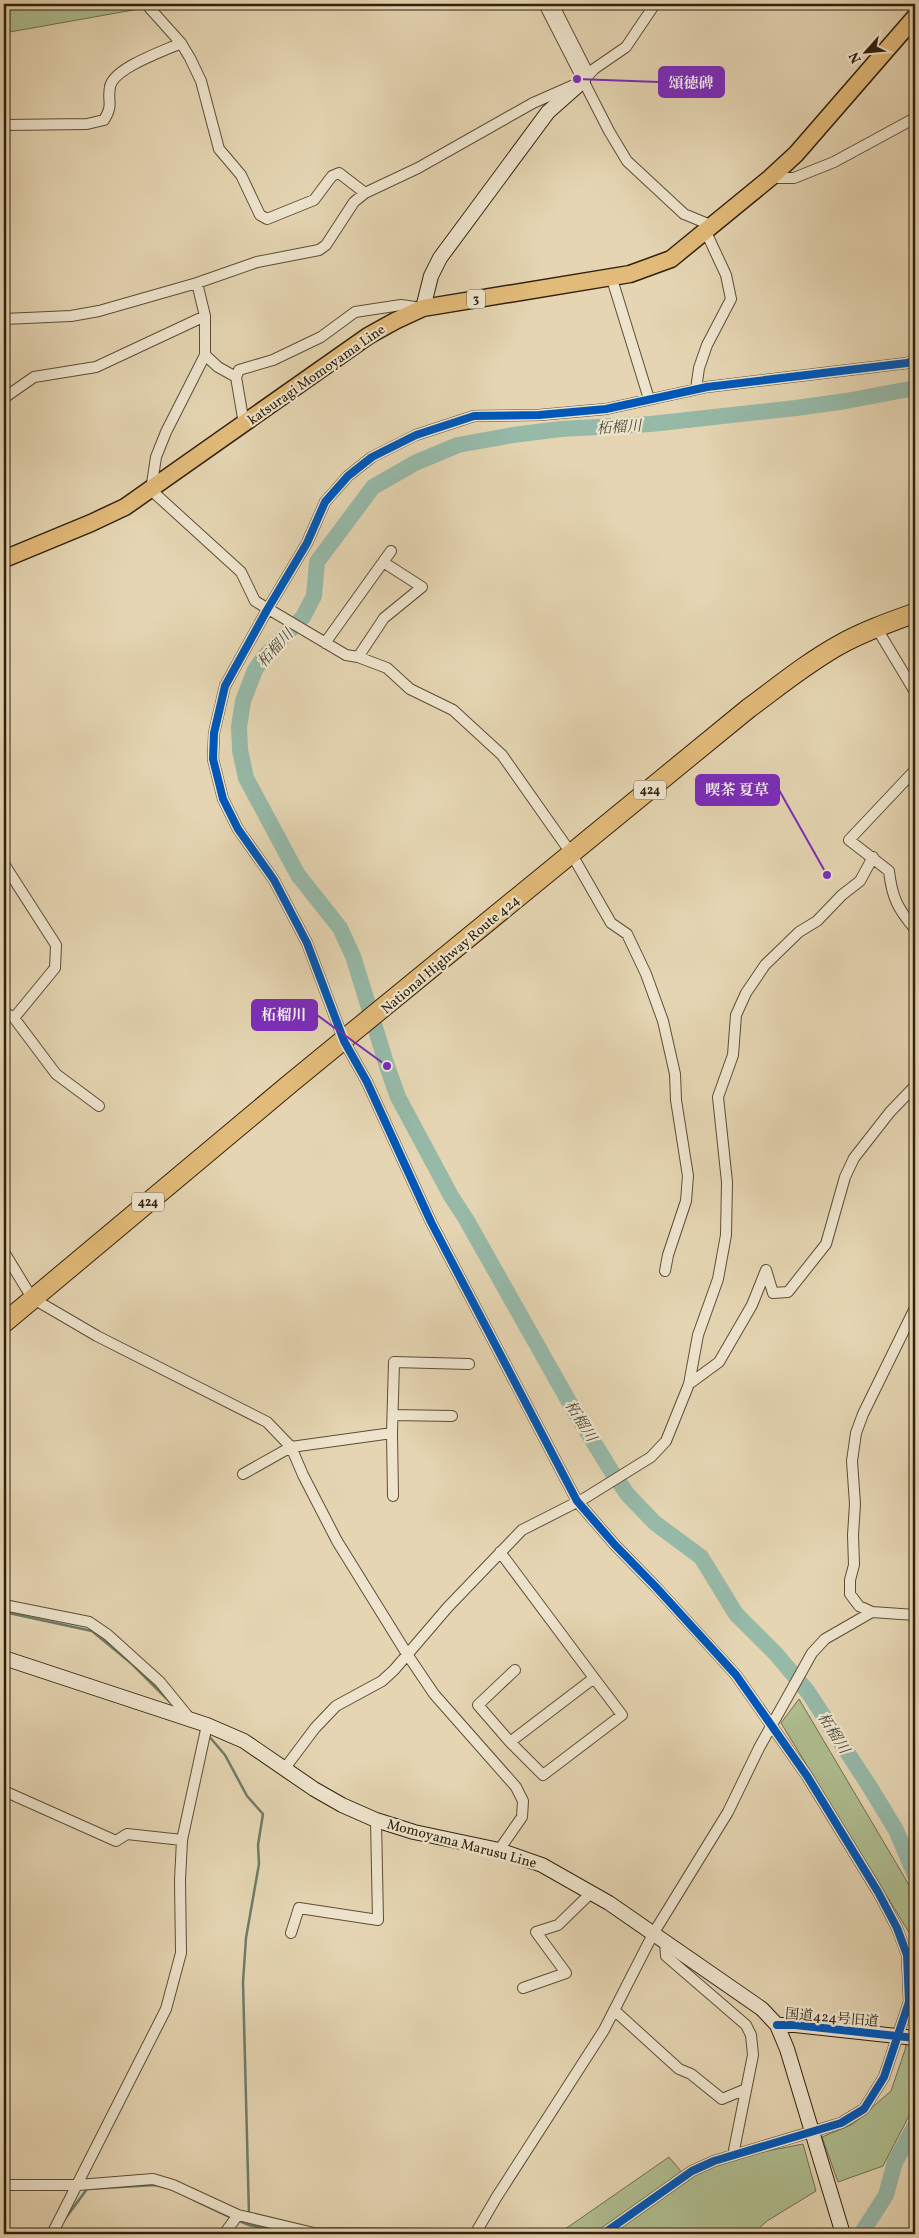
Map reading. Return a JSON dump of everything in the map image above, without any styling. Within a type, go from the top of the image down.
[{"type":"highway","name":"National Highway Route 424","points":[[4,1323],[292,1082],[346,1040],[571,853],[784,682],[841,644],[876,627],[915,613]]},
{"type":"main road","name":"katsuragi Momoyama Line","points":[[4,559],[125,507],[368,336],[395,320],[423,308],[630,274],[671,259],[710,229],[796,154],[915,17]]},
{"type":"main road","points":[[423,308],[430,276],[440,258],[548,112],[586,78]]},
{"type":"main road","name":"Momoyama Marusu Line","points":[[4,1658],[207,1725],[244,1741],[342,1805],[376,1820],[414,1832],[499,1850],[542,1865],[591,1892],[665,1942],[762,2010],[777,2025],[787,2049],[843,2234]]},
{"type":"main road","name":"国道424号旧道","points":[[777,2025],[795,2025],[907,2037]]},
{"type":"street","points":[[146,4],[181,43],[201,81],[219,149],[241,175],[260,215],[268,219],[314,200],[332,176],[339,174],[365,193]]},
{"type":"street","points":[[544,4],[586,78]]},
{"type":"street","points":[[553,4],[609,131],[627,161],[684,214],[710,229],[726,275],[731,299],[707,345],[696,389]]},
{"type":"street","points":[[4,319],[71,316],[99,311],[197,283],[257,262],[318,250],[326,245],[354,202],[365,193],[418,168],[533,103],[586,78],[594,69],[626,47],[655,4]]},
{"type":"street","points":[[4,125],[88,124],[104,120],[110,110],[110,85],[119,72],[181,43]]},
{"type":"street","points":[[770,178],[794,178],[834,162],[915,118]]},
{"type":"street","points":[[611,276],[654,401]]},
{"type":"street","points":[[197,283],[205,316],[205,355],[166,432],[156,457],[151,490],[241,572],[255,600],[267,610],[346,656],[358,657],[387,668],[410,690],[453,710],[496,749],[548,817],[611,923],[627,934],[646,974],[663,1022],[675,1074],[676,1100],[688,1176],[686,1201],[668,1255],[665,1271]]},
{"type":"street","points":[[244,424],[236,377],[239,370],[273,360],[321,337],[355,312],[401,305],[423,308]]},
{"type":"street","points":[[4,398],[34,376],[96,367],[205,316]]},
{"type":"street","points":[[205,355],[218,367],[236,377]]},
{"type":"street","points":[[602,2234],[692,2171],[733,2155],[813,2136],[864,2109],[907,2037],[909,2002],[907,1955],[897,1928],[878,1892],[773,1721],[736,1674],[615,1545],[581,1499],[431,1222],[346,1040],[307,943],[274,880],[234,821],[221,793],[213,759],[214,733],[225,686],[307,543],[325,502],[348,476],[372,457],[416,435],[474,416],[539,416],[606,409],[654,401],[696,389],[907,363],[915,360]]},
{"type":"street","points":[[324,643],[391,551]]},
{"type":"street","points":[[358,657],[384,618],[422,586],[383,562]]},
{"type":"street","points":[[876,627],[915,692]]},
{"type":"street","points":[[915,770],[848,840],[873,857],[889,871],[891,892],[905,917],[915,929]]},
{"type":"street","points":[[286,1768],[315,1728],[336,1706],[382,1681],[522,1530],[581,1499],[651,1457],[666,1441],[689,1384],[698,1335],[718,1279],[726,1235],[727,1182],[718,1097],[733,1055],[736,1015],[746,994],[764,965],[799,932],[817,921],[842,895],[860,881],[873,857]]},
{"type":"street","points":[[4,864],[56,945],[55,968],[14,1018]]},
{"type":"street","points":[[4,1012],[14,1018],[56,1074],[99,1106]]},
{"type":"street","points":[[689,1384],[718,1362],[752,1305],[766,1270],[773,1293],[788,1292],[826,1244],[845,1177],[854,1158],[890,1112],[915,1086]]},
{"type":"street","points":[[4,1252],[32,1298],[97,1336],[267,1422],[291,1447],[303,1475],[337,1541],[407,1654],[434,1694],[516,1787],[523,1801],[522,1817],[499,1850]]},
{"type":"street","points":[[915,1308],[856,1432],[852,1461],[855,1504],[854,1565],[850,1580],[850,1594],[859,1606],[872,1612],[915,1615]]},
{"type":"street","points":[[393,1496],[394,1362],[469,1364]]},
{"type":"street","points":[[393,1415],[452,1416]]},
{"type":"street","points":[[243,1474],[291,1447],[392,1433]]},
{"type":"street","points":[[500,1552],[622,1716],[543,1775],[510,1742],[478,1705],[516,1670]]},
{"type":"street","points":[[4,1606],[89,1622],[108,1635],[160,1682],[191,1720]]},
{"type":"street","points":[[475,2234],[573,2079],[614,2010],[653,1934],[728,1812],[739,1786],[773,1721],[812,1653],[825,1638],[872,1612]]},
{"type":"street","points":[[510,1742],[594,1678]]},
{"type":"street","points":[[52,2234],[166,2009],[181,1953],[180,1880],[182,1840],[207,1725]]},
{"type":"street","points":[[4,1790],[116,1840],[127,1834],[182,1840]]},
{"type":"street","points":[[291,1933],[299,1908],[378,1920],[376,1820]]},
{"type":"street","points":[[523,1988],[566,1973],[536,1932],[558,1925],[591,1892]]},
{"type":"street","points":[[665,1942],[666,1956],[746,2025],[751,2035],[753,2055],[733,2155]]},
{"type":"street","points":[[614,2010],[679,2069],[691,2074],[722,2099],[746,2089]]},
{"type":"street","points":[[4,2185],[78,2185],[152,2179],[173,2185],[238,2215],[314,2233],[436,2234]]},
{"type":"street","points":[[224,2234],[238,2215]]},
{"type":"green space","points":[[4,4],[167,4],[4,33]]},
{"type":"green space","points":[[799,1699],[915,1895],[915,1964],[913,1939],[781,1723]]},
{"type":"green space","points":[[915,2003],[915,2093],[910,2114],[883,2166],[838,2182],[822,2137],[853,2124],[891,2091],[905,2050]]},
{"type":"green space","points":[[803,2144],[816,2191],[767,2221],[753,2234],[558,2234],[669,2157],[684,2175],[731,2158]]},
{"type":"waterway","name":"柘榴川","points":[[915,388],[796,408],[651,424],[561,429],[513,435],[458,445],[415,463],[373,487],[317,562],[314,596],[303,617],[264,657],[255,670],[243,701],[239,727],[240,750],[246,778],[298,875],[340,928],[353,956],[398,1097],[451,1196],[466,1219],[572,1407],[628,1495],[655,1523],[701,1557],[736,1614],[776,1654],[808,1692],[896,1830],[915,1875]]},
{"type":"waterway","points":[[4,1612],[92,1631],[132,1664],[170,1702]]},
{"type":"waterway","points":[[208,1735],[225,1755],[247,1796],[263,1814],[258,1845],[259,1864],[246,1938],[243,1982],[249,2215]]},
{"type":"waterway","name":"柘榴川","points":[[861,2234],[886,2195],[895,2162],[915,2126]]},
{"type":"waterway","points":[[65,2219],[87,2189],[155,2185],[164,2187]]},
{"type":"waterway","points":[[194,2200],[232,2218]]},
{"type":"waterway","points":[[237,2220],[249,2225],[289,2234]]},
{"type":"cycle path","points":[[603,2234],[692,2171],[714,2161],[841,2123],[864,2109],[884,2077],[909,2002],[907,1955],[897,1928],[878,1892],[807,1776],[736,1675],[615,1545],[577,1501],[431,1222],[367,1082],[344,1041],[307,943],[274,880],[238,829],[223,799],[213,759],[214,733],[225,686],[307,543],[325,502],[348,476],[372,457],[416,435],[474,416],[539,415],[606,409],[707,387],[907,363],[915,360]]},
{"type":"cycle path","points":[[777,2025],[795,2025],[915,2038]]},
{"type":"place","name":"頌徳碑","points":[[577,79]]},
{"type":"place","name":"喫茶 夏草","points":[[827,875]]},
{"type":"place","name":"柘榴川","points":[[387,1066]]}]
